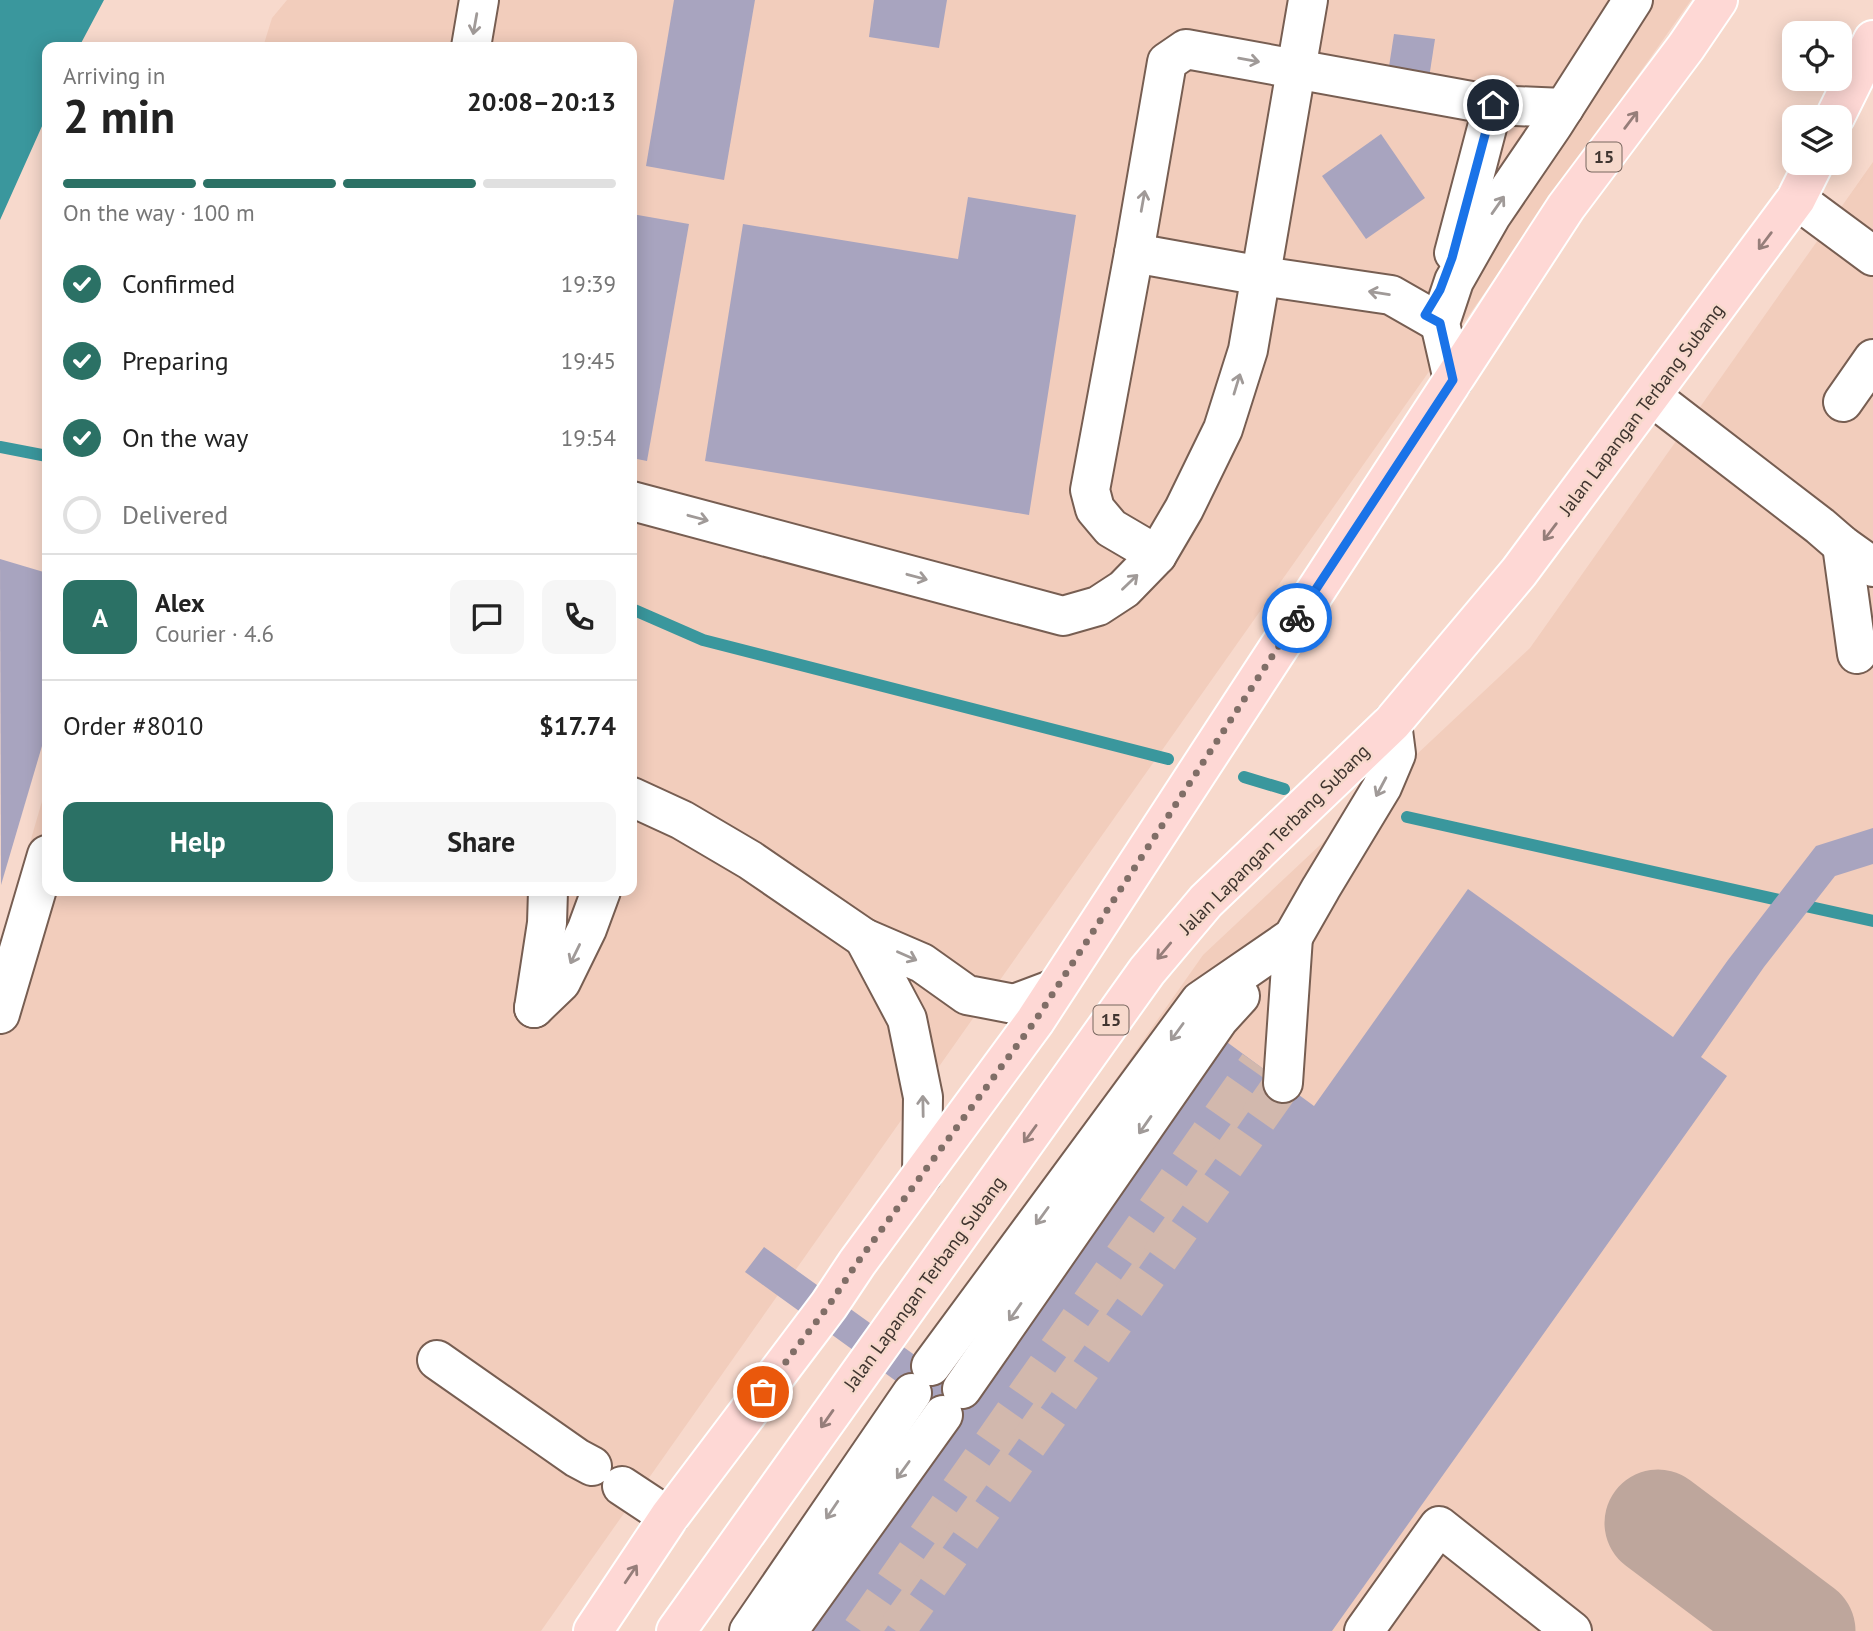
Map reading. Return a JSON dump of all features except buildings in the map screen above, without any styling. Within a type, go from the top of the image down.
[{"type":"main road","name":"15","points":[[593,1631],[669,1517],[829,1305],[1035,1021],[1566,207],[1718,0]]},
{"type":"main road","points":[[1841,105],[1873,40]]},
{"type":"main road","name":"Jalan Lapangan Terbang Subang","points":[[676,1631],[1147,971],[1206,901],[1392,723],[1519,572],[1796,200],[1808,175]]},
{"type":"street","points":[[472,42],[479,0]]},
{"type":"street","points":[[637,502],[1063,616],[1098,606],[1125,589],[1157,555],[1184,509],[1223,429],[1248,350],[1308,0]]},
{"type":"street","points":[[1433,319],[1491,216],[1633,0]]},
{"type":"street","points":[[1157,555],[1111,528],[1095,509],[1090,490],[1167,62],[1186,49],[1493,105],[1564,108]]},
{"type":"street","points":[[1453,380],[1433,319],[1493,105]]},
{"type":"street","points":[[1796,200],[1873,256]]},
{"type":"street","points":[[1134,253],[1391,295],[1433,319]]},
{"type":"street","points":[[1843,402],[1873,359]]},
{"type":"street","points":[[1651,396],[1873,567]]},
{"type":"street","points":[[1842,545],[1857,654]]},
{"type":"street","points":[[788,1631],[952,1402],[1219,1019],[1293,937],[1382,787],[1396,754],[1392,723]]},
{"type":"street","points":[[637,803],[682,820],[750,860],[864,938],[922,963],[967,995],[1014,1004],[1054,989]]},
{"type":"street","points":[[0,1014],[42,872]]},
{"type":"street","points":[[548,896],[547,923],[534,1008],[561,982],[587,929],[599,896]]},
{"type":"street","points":[[1270,1074],[1293,937]]},
{"type":"street","points":[[749,1631],[922,1379],[1200,1001],[1293,937]]},
{"type":"street","points":[[864,938],[907,1019],[923,1097],[922,1175]]},
{"type":"street","points":[[437,1360],[578,1458],[669,1517]]},
{"type":"street","points":[[1364,1631],[1439,1526],[1573,1631]]},
{"type":"shaded area","points":[[287,0],[1691,0],[541,1631],[0,1631],[0,946],[42,801],[42,896],[637,896],[637,42],[265,42],[272,18]]},
{"type":"shaded area","points":[[1873,162],[1873,1631],[728,1631],[1203,955],[1530,648]]},
{"type":"water","points":[[0,0],[104,0],[82,42],[42,42],[42,126],[0,220]]},
{"type":"waterway","points":[[0,447],[42,455]]},
{"type":"waterway","points":[[637,611],[703,640],[1168,759]]},
{"type":"waterway","points":[[1244,777],[1284,789]]},
{"type":"waterway","points":[[1407,817],[1873,921]]},
{"type":"taxiway","points":[[1658,1523],[1802,1631]]},
{"type":"tunnel","points":[[861,1631],[1258,1065]]},
{"type":"tunnel","points":[[896,1631],[1283,1083]]},
{"type":"way so far","points":[[763,1392],[1035,1021],[1297,618]]},
{"type":"route","points":[[1297,618],[1453,380],[1440,323],[1425,315],[1440,290],[1452,258],[1493,105]]}]
